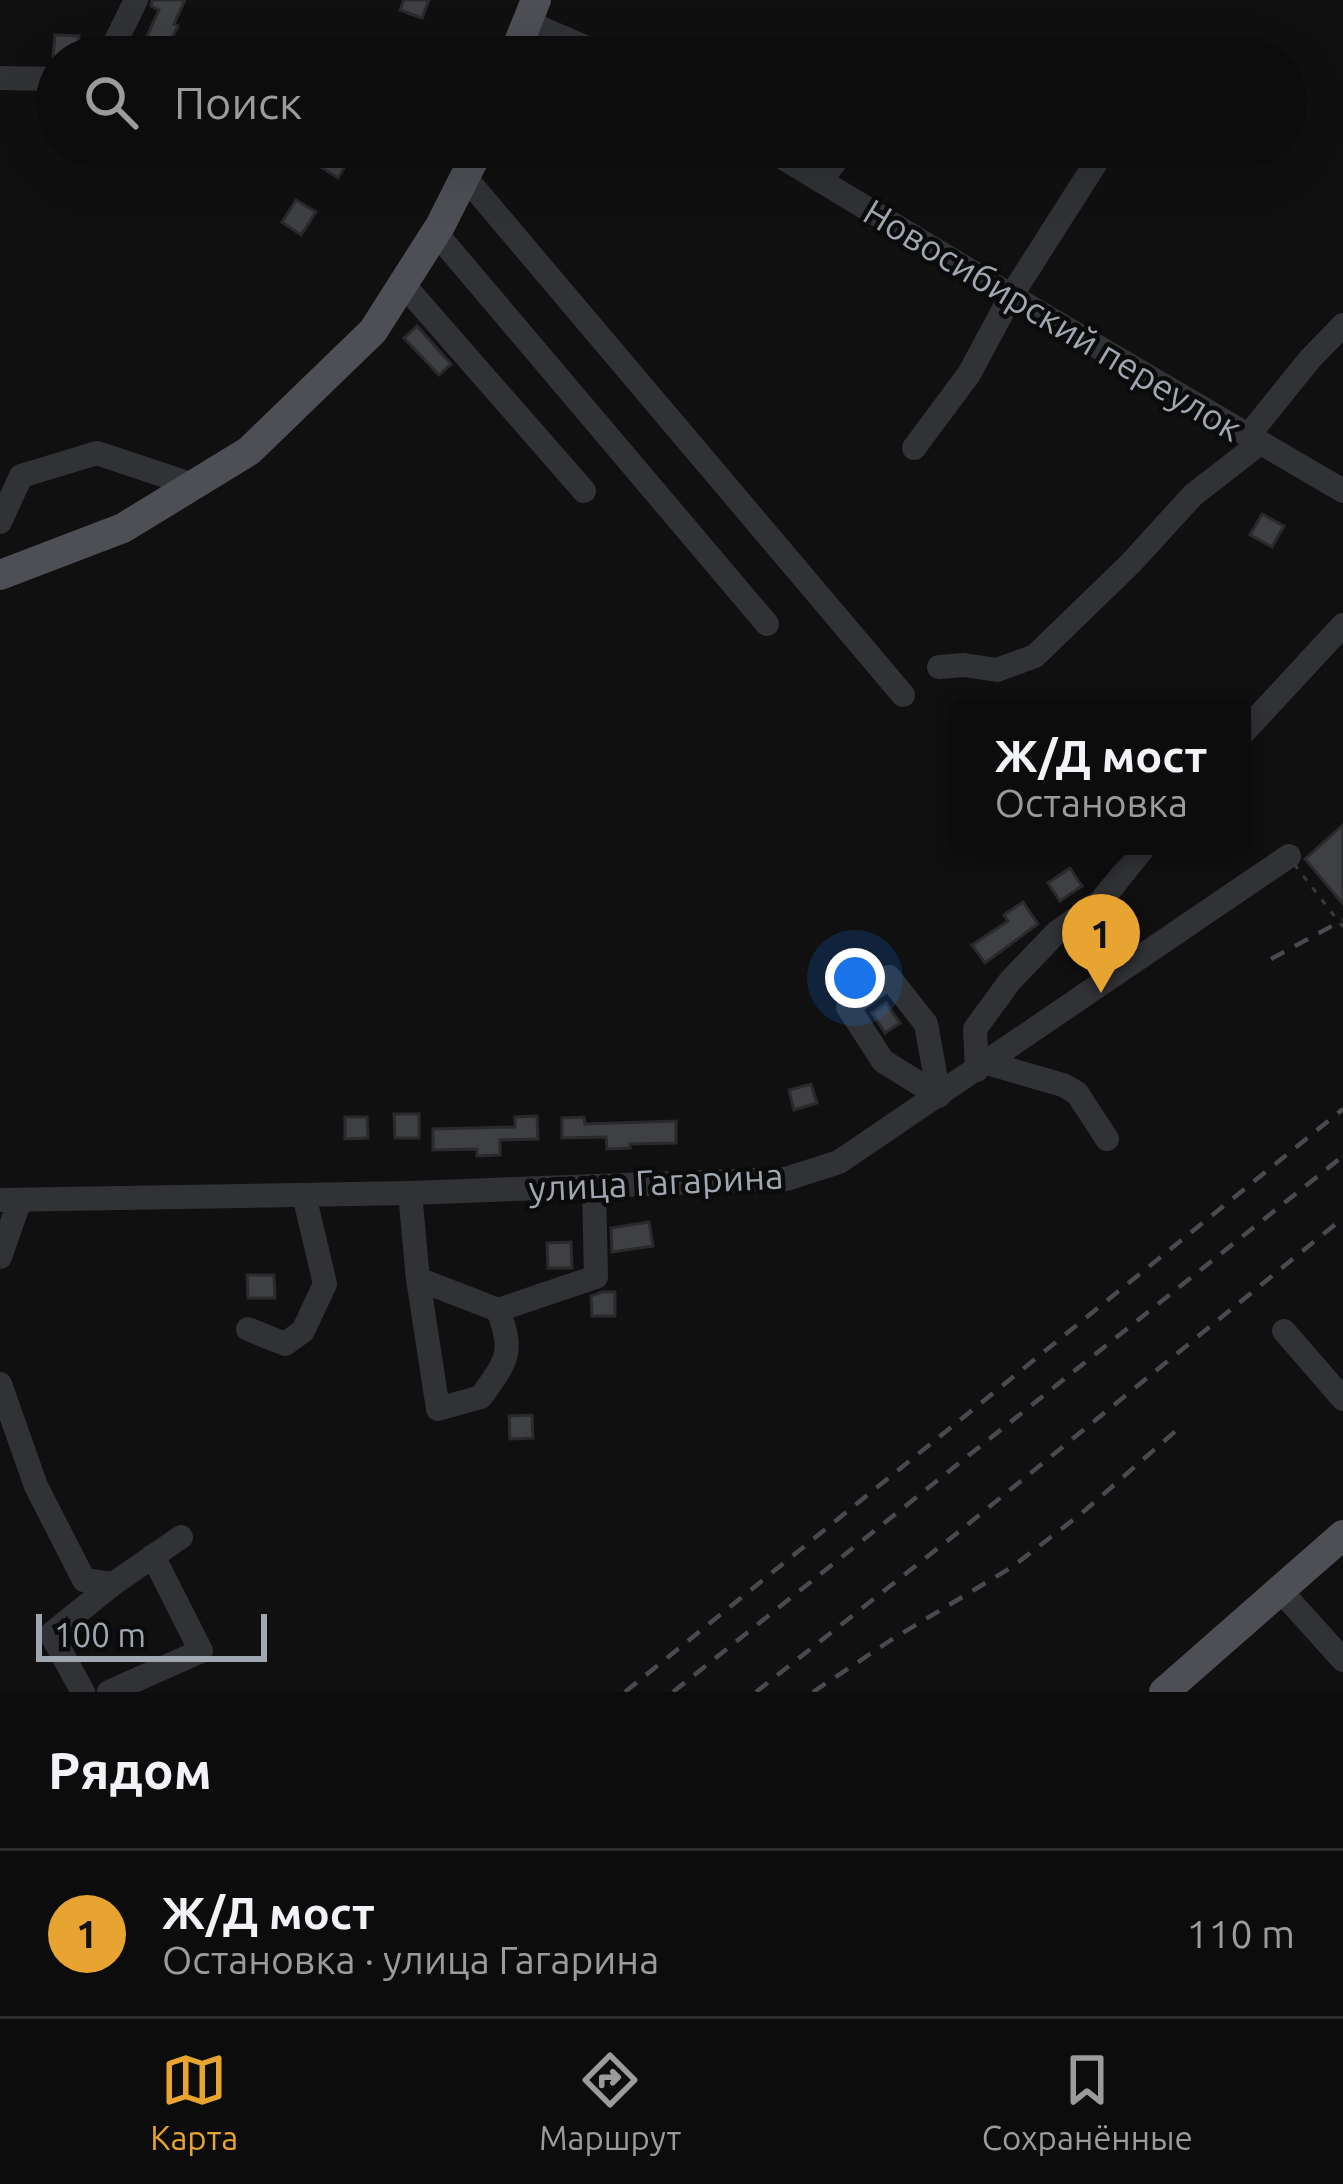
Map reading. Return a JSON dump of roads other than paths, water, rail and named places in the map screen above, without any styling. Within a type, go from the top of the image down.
[{"type":"main road","points":[[0,574],[123,527],[249,451],[373,331],[436,233],[470,168]]},
{"type":"main road","points":[[1164,1692],[1343,1535]]},
{"type":"street","points":[[118,36],[136,0]]},
{"type":"street","points":[[532,11],[573,36]]},
{"type":"street","points":[[0,78],[36,79]]},
{"type":"street","name":"Новосибирский переулок","points":[[800,168],[1343,491]]},
{"type":"street","points":[[821,181],[831,168]]},
{"type":"street","points":[[914,448],[969,374],[1093,168]]},
{"type":"street","points":[[465,177],[902,695]]},
{"type":"street","points":[[436,233],[767,623]]},
{"type":"street","points":[[403,284],[584,491]]},
{"type":"street","points":[[939,667],[997,670],[1035,656],[1131,563],[1193,494],[1254,440],[1310,359],[1343,325]]},
{"type":"street","points":[[0,522],[21,476],[97,453],[193,485]]},
{"type":"street","points":[[1251,724],[1343,626]]},
{"type":"street","points":[[1107,1139],[1077,1093],[1063,1085],[982,1066],[975,1029],[1010,981],[1056,933],[1101,901],[1138,855]]},
{"type":"street","name":"улица Гагарина","points":[[10,1200],[410,1193],[785,1179],[839,1162],[1291,860]]},
{"type":"street","points":[[889,977],[926,1024],[940,1096],[884,1061],[848,1007],[889,977]]},
{"type":"street","points":[[418,1279],[498,1310],[596,1277],[594,1187]]},
{"type":"street","points":[[410,1193],[438,1408],[481,1397],[506,1361],[506,1333],[498,1310]]},
{"type":"street","points":[[248,1329],[285,1344],[304,1331],[325,1285],[304,1195]]},
{"type":"street","points":[[0,1257],[10,1200]]},
{"type":"street","points":[[1285,1331],[1343,1399]]},
{"type":"street","points":[[0,1384],[36,1486],[84,1580],[113,1584]]},
{"type":"street","points":[[83,1692],[51,1634],[181,1537]]},
{"type":"street","points":[[109,1692],[202,1652],[153,1556]]},
{"type":"street","points":[[1280,1590],[1343,1660]]},
{"type":"railway","points":[[1271,959],[1343,920]]},
{"type":"railway","points":[[625,1692],[1343,1109]]},
{"type":"railway","points":[[673,1692],[1343,1156]]},
{"type":"railway","points":[[756,1692],[1343,1218]]},
{"type":"railway","points":[[813,1692],[1012,1567],[1179,1428]]},
{"type":"place","name":"Ж/Д мост","points":[[1101,993]]}]
